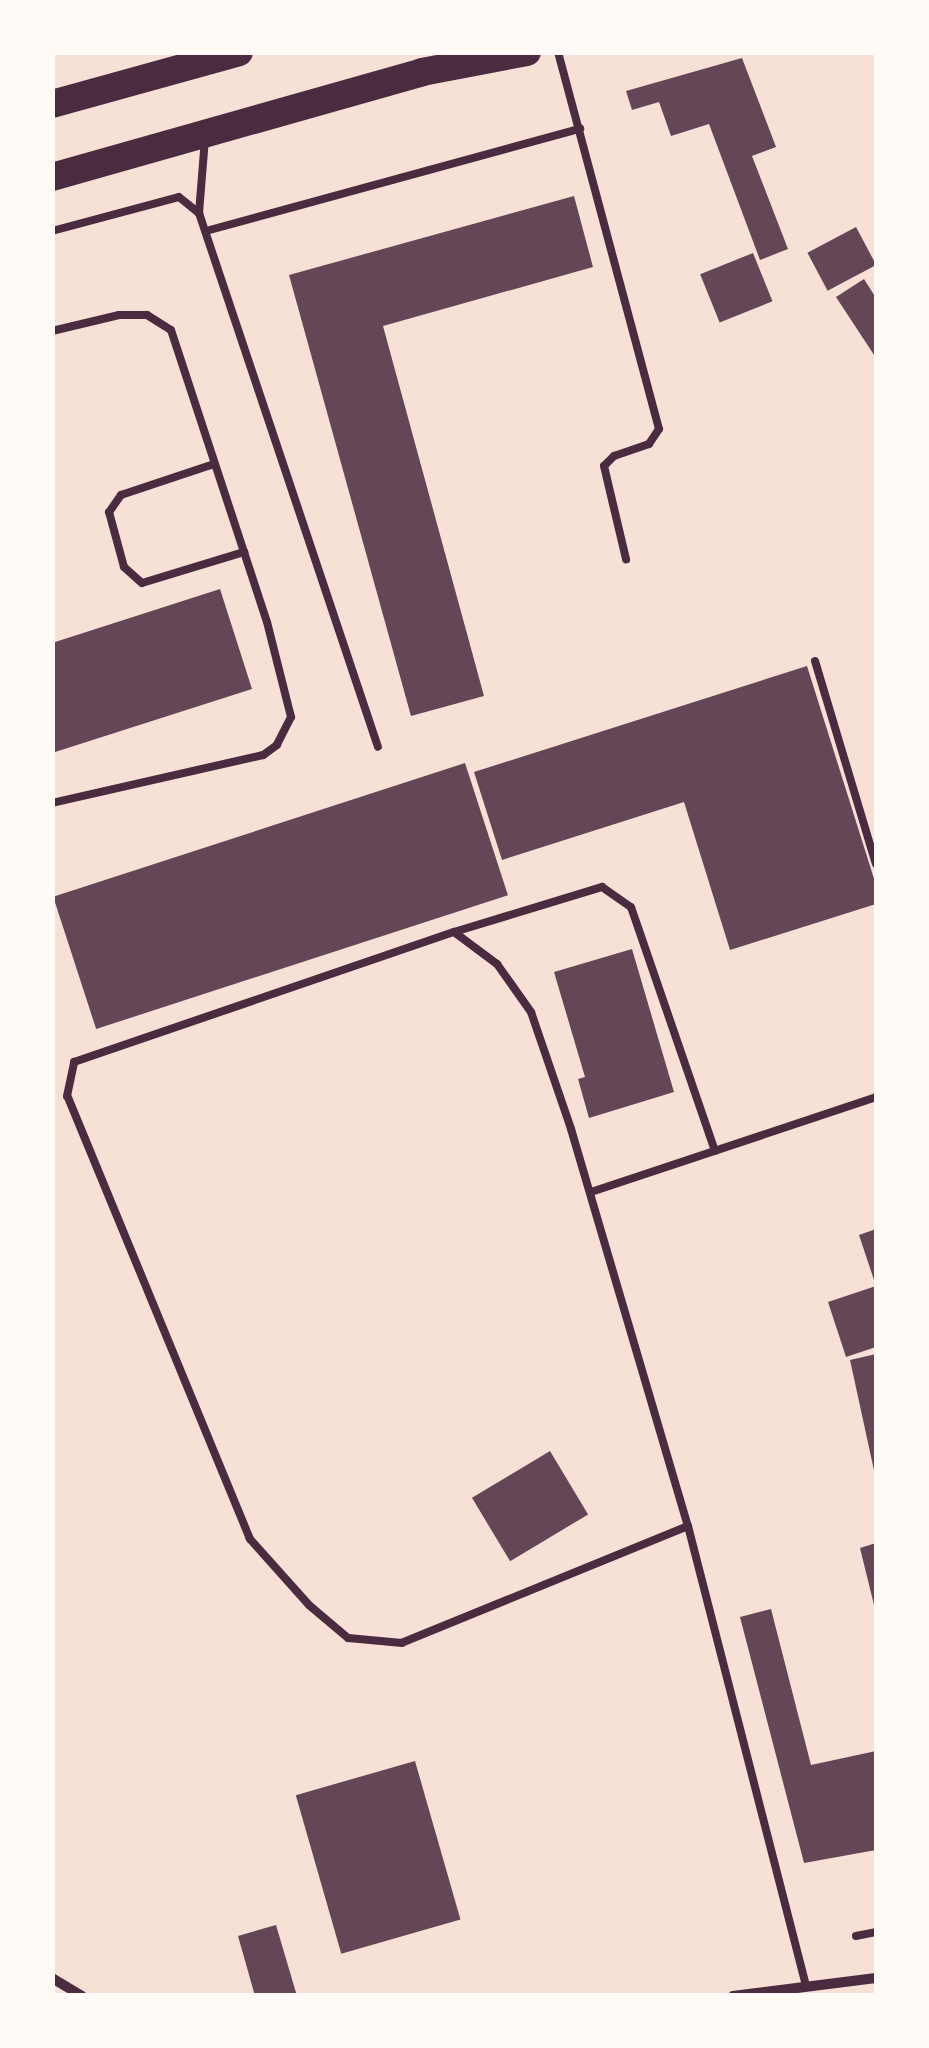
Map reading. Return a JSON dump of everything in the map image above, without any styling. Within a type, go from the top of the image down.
[{"type":"highway","points":[[52,104],[239,52]]},
{"type":"highway","points":[[52,177],[422,72],[526,52]]},
{"type":"street","points":[[52,1978],[82,1996]]},
{"type":"street","points":[[733,1996],[876,1978]]},
{"type":"lane","points":[[558,52],[659,429],[648,444],[614,456],[604,466],[626,559]]},
{"type":"lane","points":[[206,230],[580,129]]},
{"type":"lane","points":[[206,134],[199,213],[378,747]]},
{"type":"lane","points":[[52,231],[179,197],[199,213]]},
{"type":"lane","points":[[52,331],[133,315],[148,315],[171,330],[244,552],[290,718],[277,746],[263,756],[52,803]]},
{"type":"lane","points":[[214,464],[121,495],[109,512],[124,567],[142,583],[244,552]]},
{"type":"lane","points":[[814,661],[876,864]]},
{"type":"lane","points":[[688,1526],[402,1643],[348,1638],[309,1605],[250,1539],[67,1096],[74,1062],[454,932],[602,887],[631,908],[715,1151]]},
{"type":"lane","points":[[454,932],[496,964],[531,1012],[591,1192],[688,1526],[806,1984]]},
{"type":"lane","points":[[591,1192],[876,1096]]},
{"type":"lane","points":[[856,1936],[876,1932]]},
{"type":"building","points":[[742,58],[776,147],[752,156],[788,249],[760,260],[709,124],[671,136],[659,102],[632,110],[626,91]]},
{"type":"building","points":[[574,196],[593,267],[383,326],[484,696],[411,716],[289,275]]},
{"type":"building","points":[[856,227],[876,265],[828,291],[807,253]]},
{"type":"building","points":[[753,253],[772,301],[720,323],[700,274]]},
{"type":"building","points":[[864,279],[876,298],[876,358],[836,297]]},
{"type":"building","points":[[220,589],[252,689],[52,753],[52,643]]},
{"type":"building","points":[[807,666],[876,885],[876,904],[730,950],[684,802],[502,860],[474,772]]},
{"type":"building","points":[[465,763],[508,895],[96,1029],[53,897]]},
{"type":"building","points":[[632,949],[674,1092],[589,1118],[578,1079],[585,1077],[554,972]]},
{"type":"building","points":[[876,1229],[876,1286],[859,1235]]},
{"type":"building","points":[[876,1286],[876,1347],[846,1357],[828,1302]]},
{"type":"building","points":[[876,1354],[876,1475],[875,1475],[850,1360]]},
{"type":"building","points":[[550,1451],[588,1514],[510,1561],[472,1498]]},
{"type":"building","points":[[876,1543],[876,1609],[875,1609],[860,1548]]},
{"type":"building","points":[[771,1609],[811,1765],[876,1751],[876,1850],[804,1863],[740,1617]]},
{"type":"building","points":[[415,1761],[460,1920],[341,1954],[296,1795]]},
{"type":"building","points":[[276,1925],[297,1996],[255,1996],[238,1936]]}]
